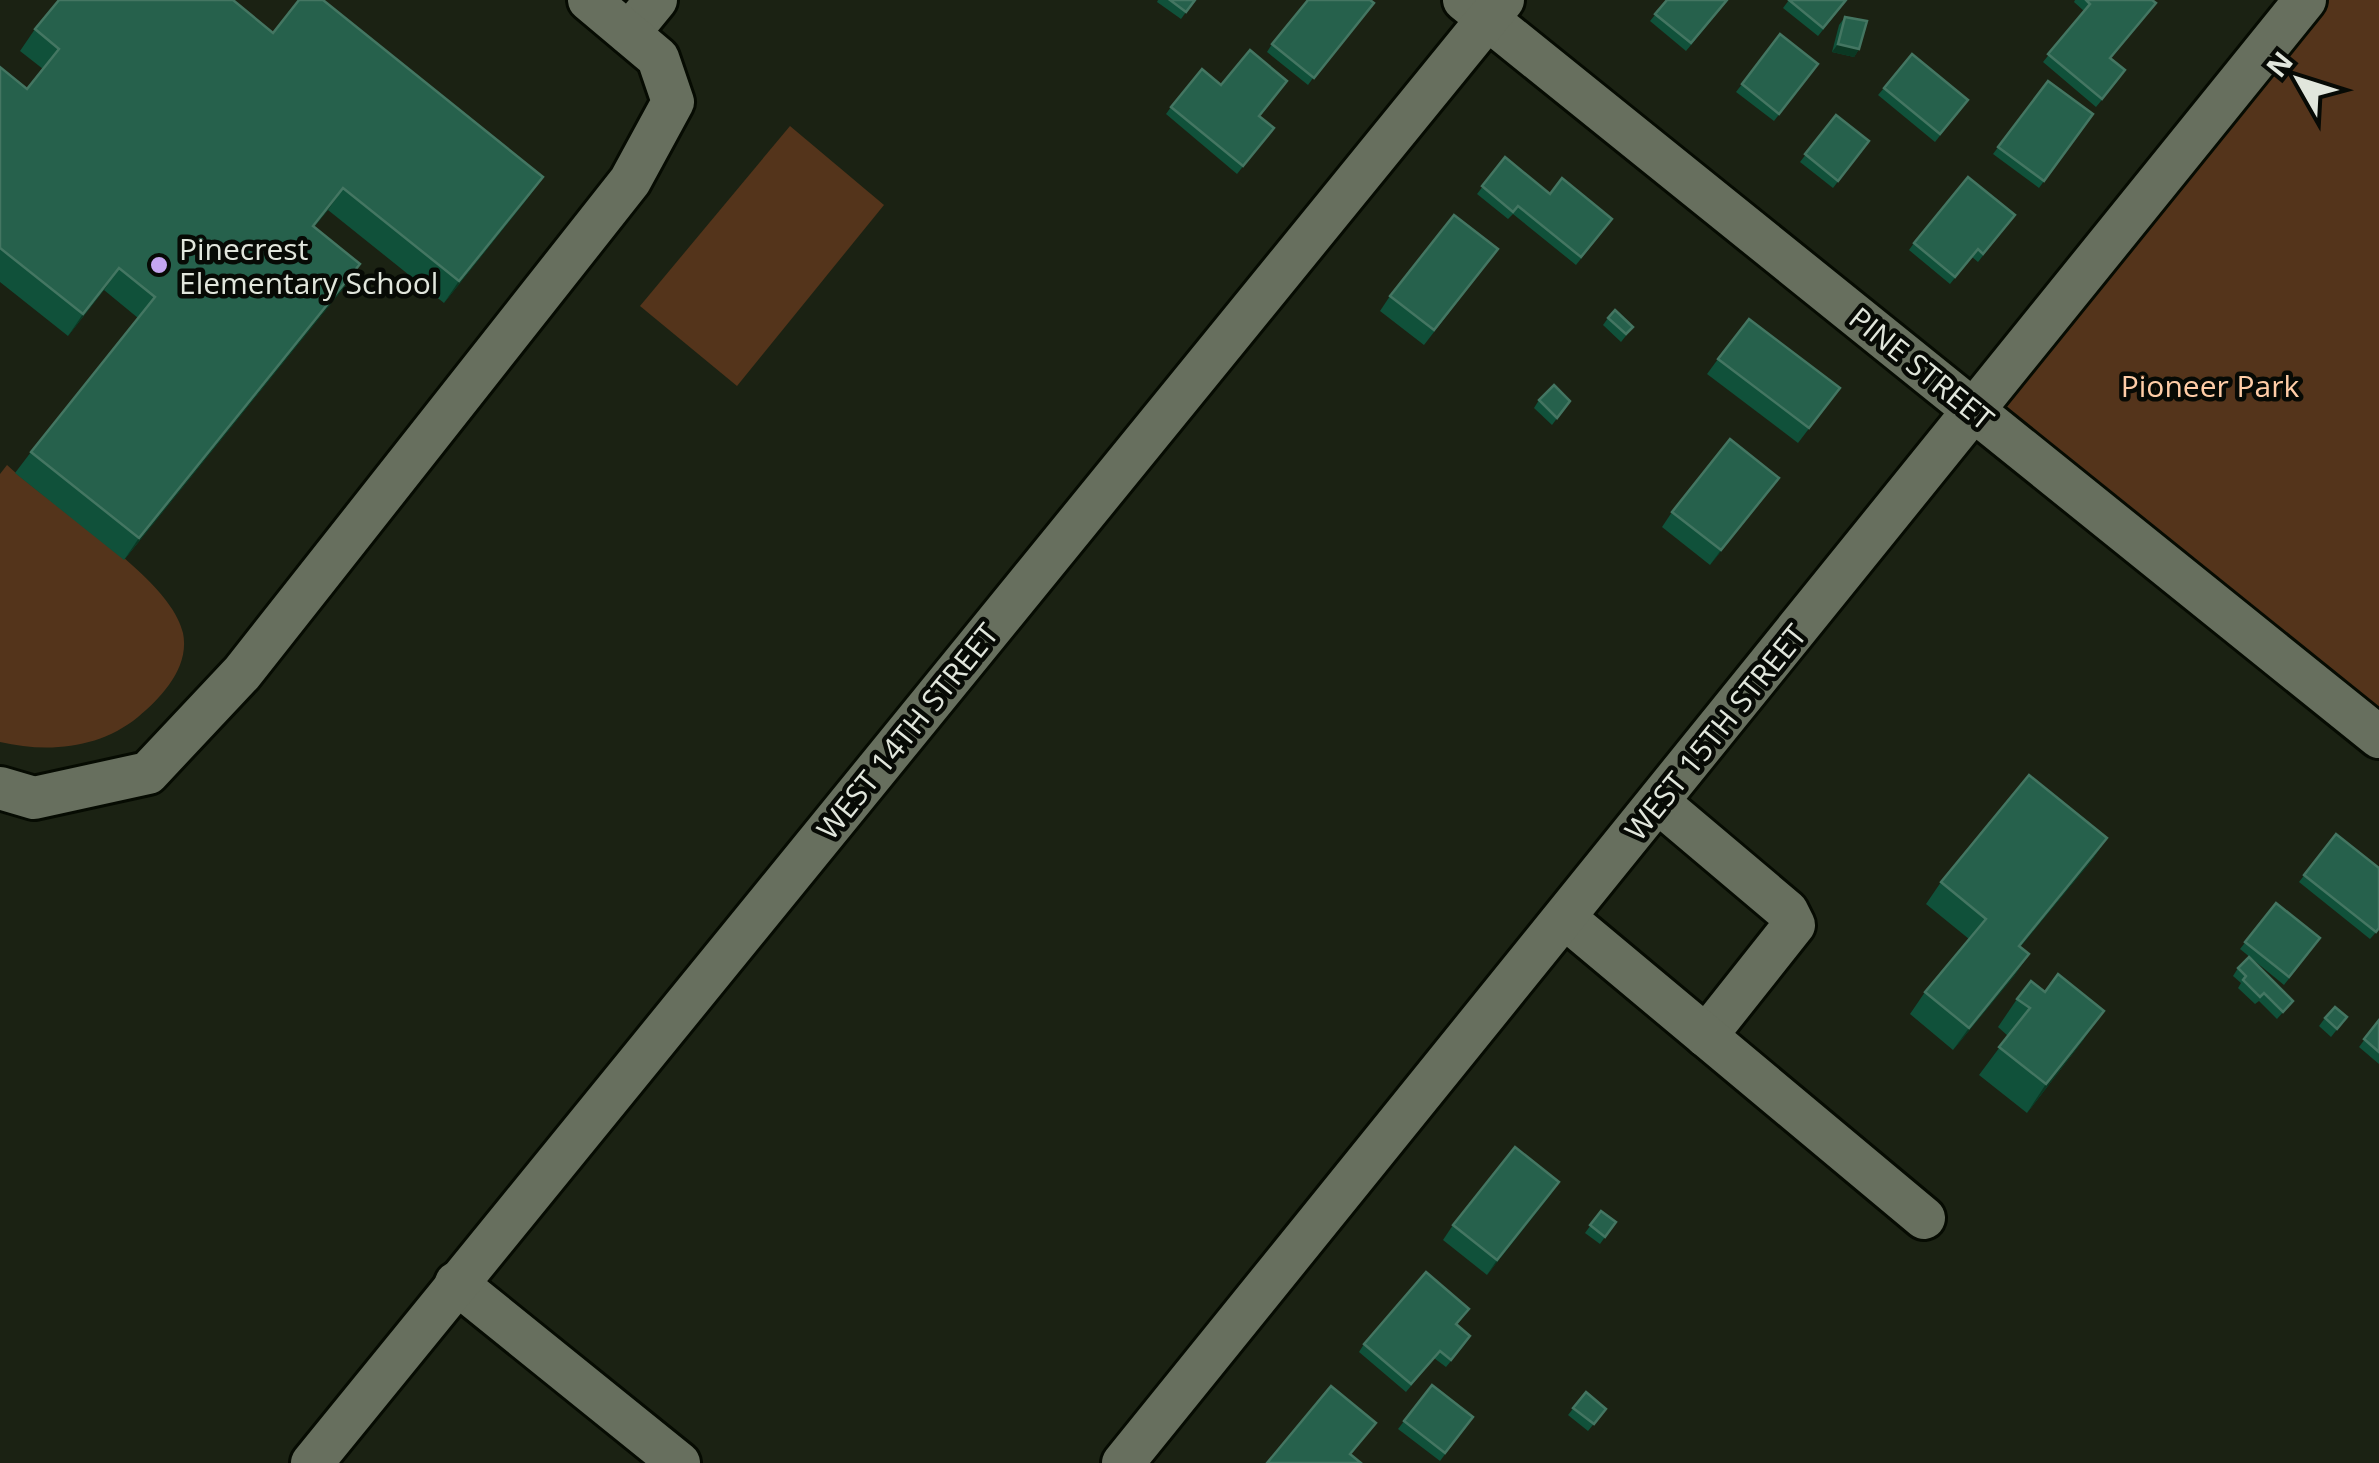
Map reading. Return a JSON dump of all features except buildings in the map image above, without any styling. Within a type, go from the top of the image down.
[{"type":"street","points":[[0,788],[34,798],[148,773],[242,673],[630,181],[673,102],[658,58],[589,0]]},
{"type":"street","points":[[629,33],[656,0]]},
{"type":"street","name":"WEST 15TH STREET","points":[[1123,1463],[2305,0]]},
{"type":"street","name":"PINE STREET","points":[[1485,6],[2379,738]]},
{"type":"street","name":"WEST 14TH STREET","points":[[312,1463],[1485,6]]},
{"type":"street","points":[[1658,802],[1786,911],[1794,925],[1706,1036]]},
{"type":"street","points":[[1565,918],[1924,1218]]},
{"type":"street","points":[[456,1283],[679,1463]]},
{"type":"green space","name":"Pioneer Park","points":[[2305,0],[2379,0],[2379,737],[1975,411]]},
{"type":"green space","points":[[790,126],[884,205],[737,386],[640,306]]},
{"type":"green space","points":[[7,465],[133,566],[174,611],[183,633],[182,658],[165,691],[123,728],[90,742],[36,747],[0,742],[0,474]]},
{"type":"place","name":"Pinecrest Elementary School","points":[[159,265]]}]
